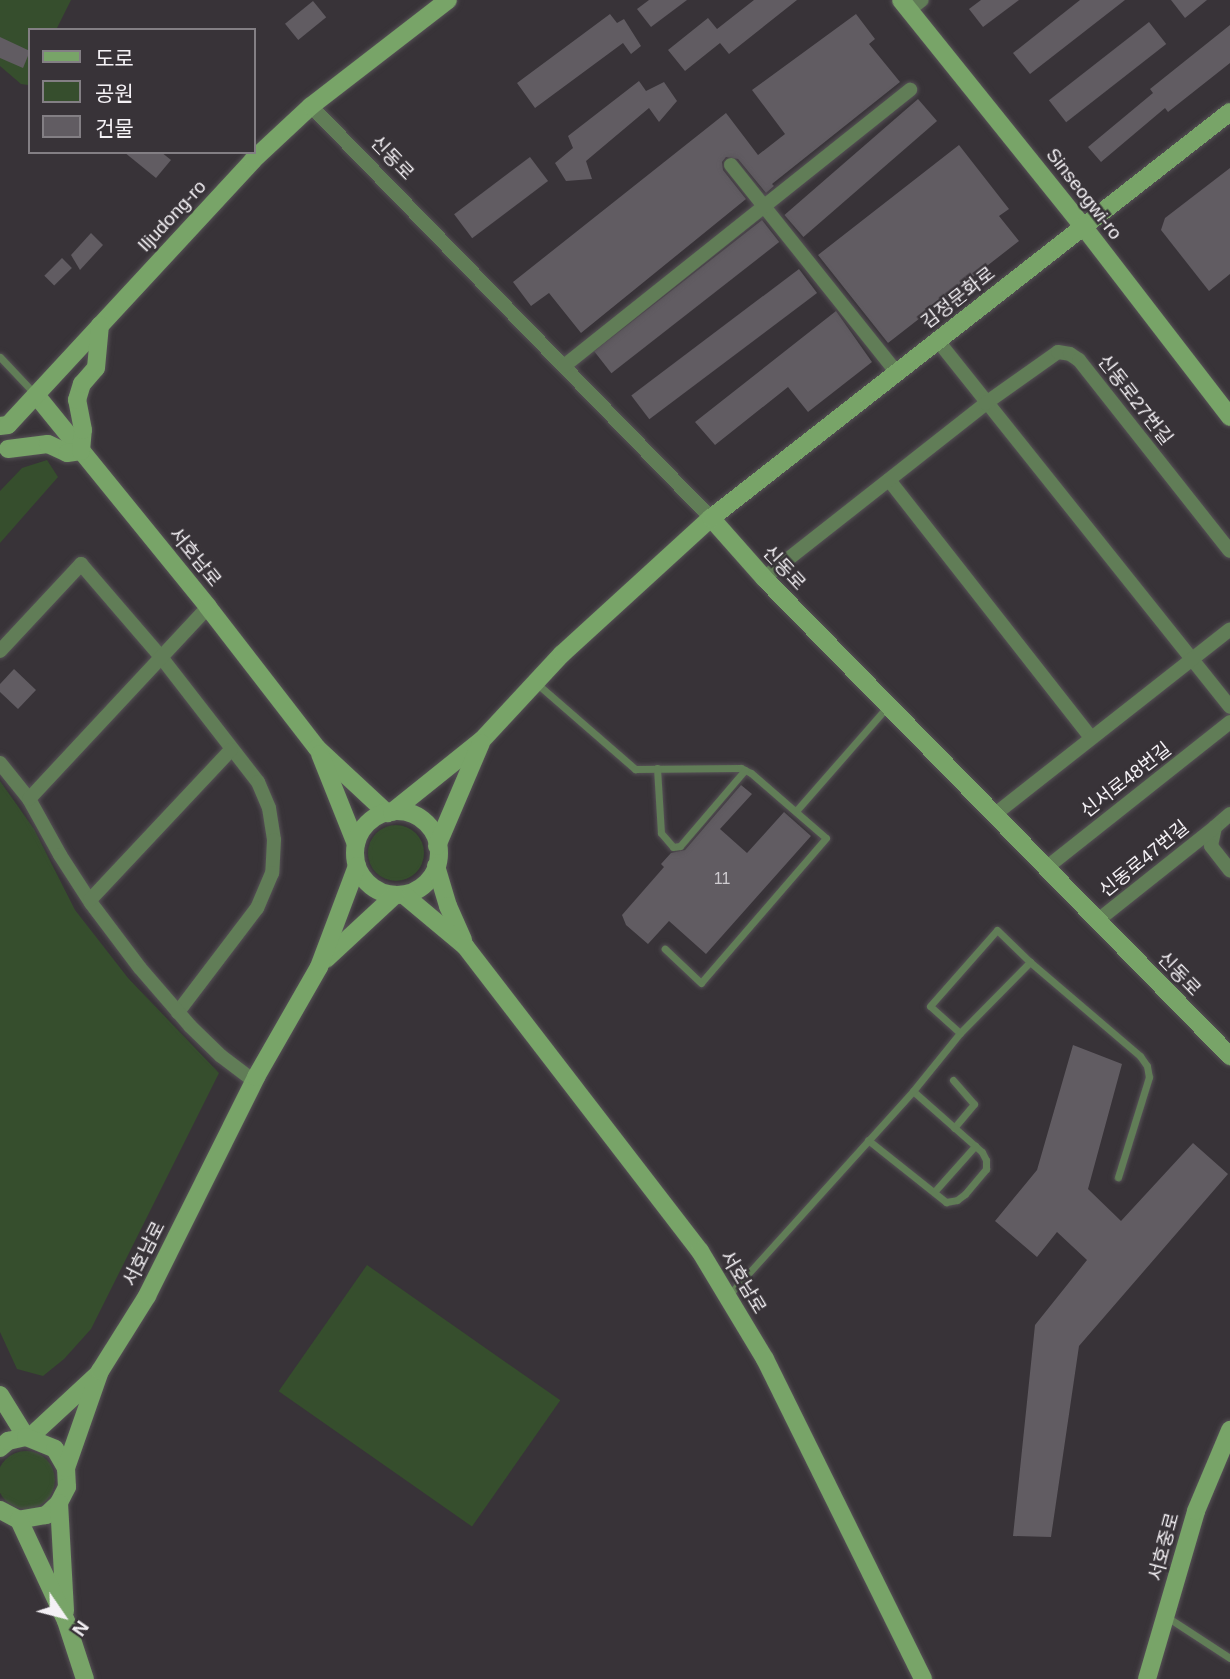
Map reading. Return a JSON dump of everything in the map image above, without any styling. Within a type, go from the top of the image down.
[{"type":"street","name":"Iljudong-ro","points":[[4,453],[4,426],[36,395],[253,160],[311,106],[448,0]]},
{"type":"street","name":"Sinseogwi-ro","points":[[911,3],[1230,417]]},
{"type":"street","points":[[564,366],[910,90]]},
{"type":"street","name":"신동로","points":[[311,106],[712,518],[764,578],[1230,1056]]},
{"type":"street","name":"김정문화로","points":[[712,518],[1230,112]]},
{"type":"street","points":[[731,165],[897,373]]},
{"type":"street","points":[[4,453],[48,444],[67,453],[81,451],[83,430],[77,400],[82,384],[96,368],[100,325]]},
{"type":"street","points":[[938,341],[1230,707]]},
{"type":"street","name":"신동로27번길","points":[[764,578],[986,403],[1058,352],[1074,356],[1230,551]]},
{"type":"street","name":"서호남로","points":[[36,395],[208,607],[317,748]]},
{"type":"street","points":[[889,480],[1091,738]]},
{"type":"street","points":[[356,844],[368,824],[390,813],[482,740],[535,682],[712,518]]},
{"type":"street","points":[[0,651],[81,564],[161,657],[258,782],[269,808],[274,840],[272,873],[257,908],[178,1012]]},
{"type":"street","points":[[29,799],[208,607]]},
{"type":"street","points":[[994,815],[1230,629]]},
{"type":"street","name":"신서로48번길","points":[[1046,868],[1230,722]]},
{"type":"street","points":[[466,946],[448,906],[436,866],[438,846],[482,740]]},
{"type":"street","points":[[317,748],[390,813],[405,813],[422,821],[431,830],[438,846]]},
{"type":"street","points":[[317,748],[356,844],[357,866],[318,967]]},
{"type":"street","points":[[90,900],[231,750]]},
{"type":"street","points":[[0,763],[29,799],[60,855],[90,900],[178,1012],[221,1056],[254,1081]]},
{"type":"street","name":"신동로47번길","points":[[1097,921],[1230,814]]},
{"type":"street","name":"신동로47번길","points":[[1215,827],[1211,846],[1230,870]]},
{"type":"street","points":[[357,866],[370,885],[399,895],[466,946]]},
{"type":"street","points":[[318,967],[399,895],[424,885],[436,866]]},
{"type":"street","name":"서호남로","points":[[466,946],[700,1251],[765,1359],[923,1679]]},
{"type":"street","name":"서호남로","points":[[100,1371],[147,1296],[254,1081],[318,967]]},
{"type":"street","points":[[0,1448],[8,1441],[28,1437],[100,1371]]},
{"type":"street","points":[[85,1679],[66,1621],[8,1519],[46,1516],[59,1503],[66,1487],[66,1468],[100,1371]]},
{"type":"street","points":[[0,1395],[28,1437],[55,1449],[66,1468]]},
{"type":"street","name":"서호중로","points":[[1147,1679],[1196,1511],[1230,1430]]},
{"type":"street","points":[[59,1503],[66,1621]]},
{"type":"lane","points":[[0,357],[36,395]]},
{"type":"lane","points":[[535,682],[635,768],[745,770],[826,838],[701,983],[665,949]]},
{"type":"lane","points":[[796,811],[888,705]]},
{"type":"lane","points":[[657,768],[661,833],[673,847],[680,846],[745,770]]},
{"type":"lane","points":[[960,1033],[930,1006],[997,930],[1030,962],[1140,1056],[1146,1066],[1149,1077],[1118,1177]]},
{"type":"lane","points":[[727,1296],[913,1091],[960,1033],[1030,962]]},
{"type":"lane","points":[[953,1080],[974,1104],[954,1128]]},
{"type":"lane","points":[[868,1140],[946,1202],[957,1200],[965,1194],[986,1169],[986,1160],[975,1146],[913,1091]]},
{"type":"lane","points":[[934,1192],[975,1146]]},
{"type":"lane","points":[[1167,1616],[1230,1658]]},
{"type":"green space","points":[[0,0],[71,0],[57,28],[28,28],[28,85],[21,84],[0,66]]},
{"type":"green space","points":[[47,460],[58,477],[0,543],[0,491],[22,468]]},
{"type":"green space","points":[[0,781],[34,829],[75,910],[128,978],[219,1073],[91,1329],[64,1359],[43,1376],[17,1369],[0,1332]]},
{"type":"green space","points":[[396,825],[407,827],[416,833],[422,842],[422,864],[416,873],[407,879],[396,881],[385,879],[376,873],[370,864],[368,853],[370,842],[376,833],[385,827]]},
{"type":"green space","points":[[367,1265],[560,1400],[472,1527],[279,1391]]},
{"type":"green space","points":[[20,1452],[32,1452],[42,1456],[50,1464],[54,1474],[54,1486],[50,1496],[42,1504],[32,1508],[20,1508],[10,1504],[-1,1488],[2,1464],[10,1456]]},
{"type":"building","points":[[649,0],[687,0],[651,27],[637,9]]},
{"type":"building","points":[[754,0],[797,0],[729,54],[720,43],[685,71],[668,50],[708,18],[717,29]]},
{"type":"building","points":[[981,0],[1019,0],[983,27],[969,9]]},
{"type":"building","points":[[1080,0],[1125,0],[1030,74],[1013,53]]},
{"type":"building","points":[[1171,0],[1207,0],[1185,18]]},
{"type":"building","points":[[313,1],[326,17],[298,40],[285,24]]},
{"type":"building","points":[[610,14],[617,23],[624,19],[641,46],[631,54],[623,43],[535,108],[517,83]]},
{"type":"building","points":[[856,14],[875,39],[869,44],[900,82],[772,184],[774,186],[766,193],[738,159],[726,157],[722,162],[723,170],[746,199],[581,333],[549,293],[531,306],[513,282],[726,113],[758,155],[785,134],[752,90]]},
{"type":"building","points":[[1149,22],[1166,44],[1066,122],[1049,100]]},
{"type":"building","points":[[1230,25],[1230,63],[1168,112],[1165,108],[1101,162],[1088,147],[1153,93],[1150,89]]},
{"type":"building","points":[[0,37],[28,50],[23,68],[0,58]]},
{"type":"building","points":[[639,81],[646,91],[664,82],[677,101],[659,122],[649,108],[586,161],[592,179],[566,181],[555,163],[573,148],[568,136]]},
{"type":"building","points":[[918,99],[937,121],[803,237],[784,215]]},
{"type":"building","points":[[959,145],[1009,209],[999,216],[1019,241],[888,343],[818,255]]},
{"type":"building","points":[[126,154],[164,154],[171,160],[156,178]]},
{"type":"building","points":[[530,157],[548,181],[472,238],[454,214]]},
{"type":"building","points":[[1230,168],[1230,274],[1209,291],[1161,230],[1165,218]]},
{"type":"building","points":[[762,220],[779,242],[611,373],[594,351]]},
{"type":"building","points":[[91,233],[103,245],[80,270],[71,255]]},
{"type":"building","points":[[62,258],[72,268],[54,286],[44,276]]},
{"type":"building","points":[[799,269],[817,293],[649,419],[631,395]]},
{"type":"building","points":[[836,311],[872,362],[808,412],[788,387],[715,445],[695,422]]},
{"type":"building","points":[[14,669],[36,690],[18,709],[0,692],[0,684]]},
{"type":"building","points":[[741,785],[752,794],[720,829],[747,853],[784,812],[811,836],[706,954],[669,921],[648,944],[626,925],[622,915],[664,867],[661,864],[671,853],[685,850]]},
{"type":"building","points":[[1073,1045],[1122,1064],[1088,1189],[1121,1221],[1193,1143],[1228,1174],[1079,1346],[1051,1537],[1013,1536],[1035,1325],[1087,1260],[1057,1232],[1037,1257],[995,1221],[1037,1170]]}]
